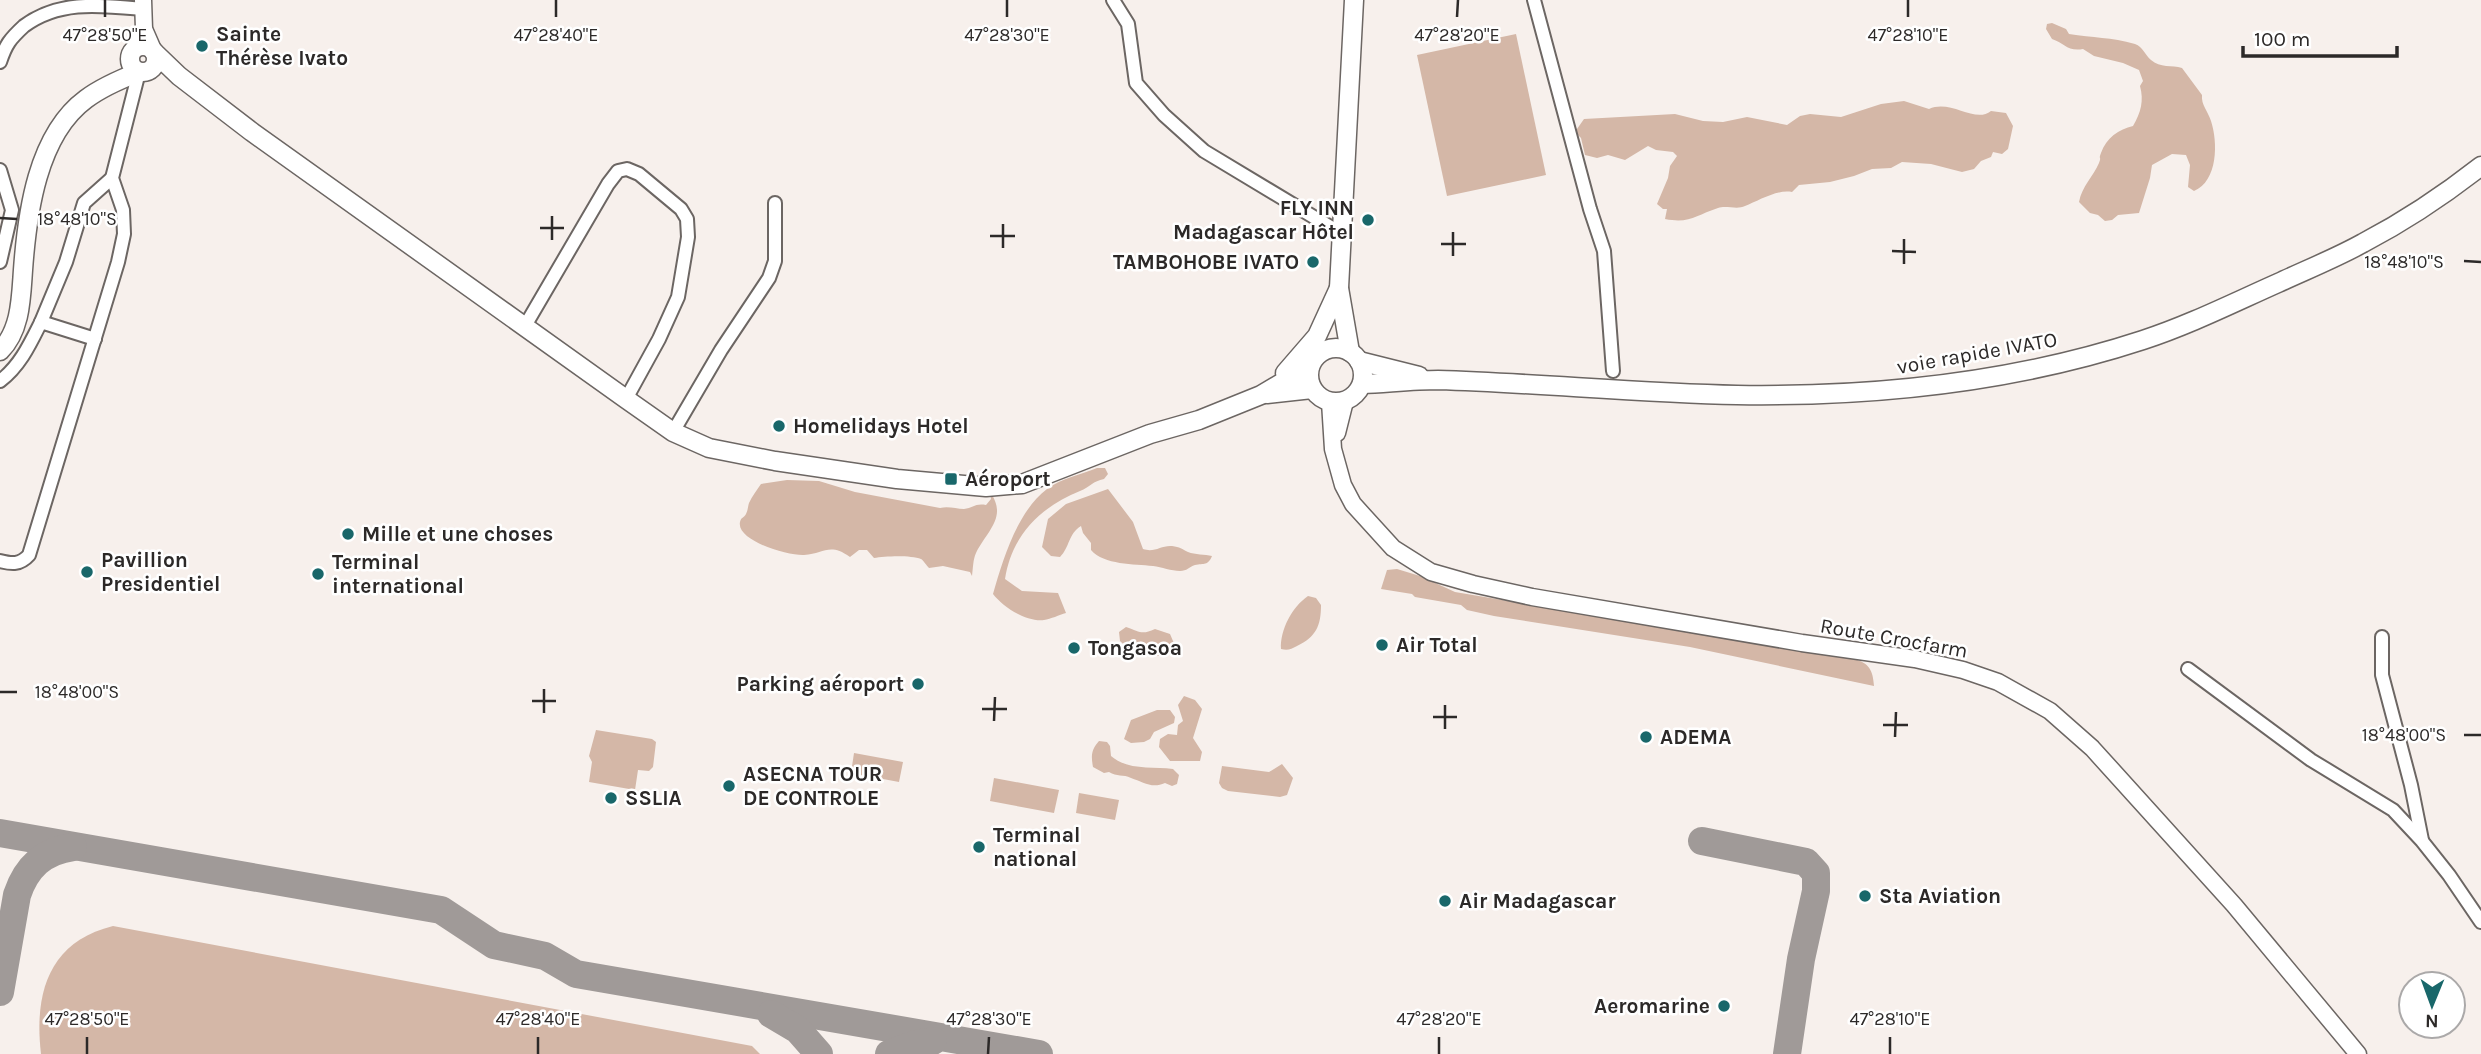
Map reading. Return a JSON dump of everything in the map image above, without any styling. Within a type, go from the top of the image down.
[{"type":"main road","points":[[1339,288],[1355,356],[1363,372],[1362,384],[1356,394],[1338,402],[1321,398],[1312,389],[1308,377],[1339,288],[1354,0]]},
{"type":"main road","points":[[0,351],[15,326],[20,306],[27,225],[34,183],[49,146],[71,114],[85,100],[138,62],[156,62],[154,52]]},
{"type":"main road","points":[[154,52],[180,76],[263,139],[626,399],[673,432],[709,448],[775,461],[921,482],[986,487],[1022,484],[1150,434],[1199,420],[1261,395],[1314,361],[1327,349],[1339,348],[1355,356],[1436,380]]},
{"type":"main road","points":[[138,62],[180,76]]},
{"type":"main road","name":"voie rapide IVATO","points":[[1436,380],[1655,392],[1814,394],[1879,393],[1926,388],[2025,371],[2098,354],[2183,326],[2362,244],[2431,203],[2481,166]]},
{"type":"main road","points":[[1261,395],[1284,375],[1317,335],[1339,288]]},
{"type":"main road","points":[[1362,384],[1436,380]]},
{"type":"main road","points":[[1261,395],[1312,389]]},
{"type":"street","points":[[1113,0],[1128,24],[1136,83],[1164,115],[1204,151],[1342,234]]},
{"type":"street","points":[[1534,0],[1590,209],[1604,251],[1613,371]]},
{"type":"street","points":[[0,62],[7,42],[33,17],[69,1],[143,5],[145,29],[154,52]]},
{"type":"street","points":[[0,561],[14,564],[23,562],[29,555],[124,234],[123,210],[112,178],[145,29]]},
{"type":"street","points":[[525,326],[608,184],[618,171],[627,169],[639,174],[681,209],[687,219],[688,237],[678,298],[626,399]]},
{"type":"street","points":[[0,170],[12,210],[0,262]]},
{"type":"street","points":[[0,381],[26,353],[41,322],[66,262],[84,204],[112,178]]},
{"type":"street","points":[[673,432],[721,350],[769,278],[775,261],[775,203]]},
{"type":"street","points":[[41,322],[95,339]]},
{"type":"street","name":"Route Crocfarm","points":[[1338,402],[1333,449],[1343,485],[1353,504],[1393,548],[1431,572],[1532,597],[1915,659],[1963,670],[1998,682],[2050,710],[2092,748],[2234,905],[2358,1054]]},
{"type":"street","points":[[2382,638],[2382,676],[2422,841]]},
{"type":"street","points":[[2189,669],[2311,760],[2393,810],[2449,875],[2481,922]]},
{"type":"shaded area","points":[[2052,23],[2066,29],[2069,34],[2135,44],[2155,63],[2182,68],[2202,95],[2215,139],[2212,170],[2202,186],[2194,191],[2188,187],[2190,165],[2186,155],[2172,154],[2152,165],[2139,213],[2118,215],[2105,221],[2090,213],[2079,202],[2106,143],[2118,132],[2133,126],[2136,121],[2141,106],[2140,86],[2143,81],[2139,70],[2094,56],[2083,49],[2070,48],[2052,39],[2046,29],[2047,24]]},
{"type":"shaded area","points":[[1516,34],[1546,175],[1447,196],[1417,55]]},
{"type":"shaded area","points":[[1904,101],[1929,109],[1946,107],[1978,115],[1991,111],[2006,113],[2013,126],[2008,149],[2002,154],[1993,152],[1991,157],[1981,161],[1974,169],[1962,172],[1931,164],[1902,162],[1891,168],[1872,169],[1830,182],[1799,185],[1792,192],[1774,194],[1742,207],[1721,207],[1687,220],[1674,220],[1665,219],[1667,209],[1657,204],[1670,166],[1677,156],[1673,152],[1648,146],[1625,160],[1608,155],[1597,158],[1585,155],[1581,138],[1577,134],[1577,129],[1584,119],[1675,114],[1703,121],[1723,122],[1747,117],[1787,125],[1800,116],[1810,114],[1841,117],[1881,104]]},
{"type":"shaded area","points":[[1097,468],[1105,468],[1108,474],[1104,479],[1053,505],[1031,524],[1014,549],[1005,579],[1022,591],[1058,593],[1066,613],[1037,620],[1016,613],[993,594],[1019,523],[1036,499],[1052,485]]},
{"type":"shaded area","points":[[787,480],[819,481],[855,492],[940,508],[964,509],[986,505],[991,499],[990,492],[997,509],[996,516],[976,553],[972,576],[970,572],[943,566],[929,568],[917,558],[874,558],[867,550],[859,550],[850,557],[837,550],[797,555],[755,541],[741,529],[740,522],[761,484]]},
{"type":"shaded area","points":[[1108,489],[1133,522],[1143,549],[1172,546],[1191,553],[1212,556],[1209,561],[1180,571],[1111,561],[1091,550],[1091,543],[1081,526],[1060,557],[1051,556],[1042,547],[1048,519],[1066,504]]},
{"type":"shaded area","points":[[1397,569],[1455,592],[1854,659],[1869,668],[1874,686],[1690,647],[1494,616],[1467,610],[1461,605],[1381,589],[1387,570]]},
{"type":"shaded area","points":[[1308,596],[1316,598],[1321,605],[1316,630],[1303,643],[1286,650],[1281,649],[1288,620]]},
{"type":"shaded area","points":[[1126,627],[1141,632],[1155,629],[1170,634],[1176,653],[1153,656],[1132,650],[1120,641],[1119,632]]},
{"type":"shaded area","points":[[1184,696],[1195,700],[1202,709],[1193,738],[1202,752],[1200,761],[1170,761],[1159,747],[1160,739],[1168,734],[1177,735],[1178,725],[1183,721],[1178,705]]},
{"type":"shaded area","points":[[1157,710],[1170,710],[1175,717],[1174,723],[1154,732],[1150,739],[1144,742],[1131,743],[1124,739],[1131,720]]},
{"type":"shaded area","points":[[596,730],[652,739],[656,742],[653,767],[649,771],[638,770],[635,790],[589,782],[592,762],[589,756]]},
{"type":"shaded area","points":[[1099,741],[1107,742],[1111,756],[1125,764],[1173,769],[1179,775],[1177,784],[1152,785],[1109,772],[1104,773],[1093,767],[1092,753]]},
{"type":"shaded area","points":[[854,753],[903,762],[899,782],[851,773]]},
{"type":"shaded area","points":[[1282,764],[1293,778],[1287,795],[1280,797],[1228,791],[1219,783],[1222,766],[1269,772]]},
{"type":"shaded area","points":[[994,778],[1059,790],[1054,813],[990,801]]},
{"type":"shaded area","points":[[1079,793],[1119,800],[1115,820],[1076,813]]},
{"type":"shaded area","points":[[113,926],[752,1046],[760,1054],[41,1054],[40,1011],[50,974],[73,944]]},
{"type":"taxiway","points":[[0,833],[441,910],[494,945],[545,956],[576,974],[1039,1054]]},
{"type":"taxiway","points":[[1702,841],[1806,862],[1816,873],[1816,891],[1801,959],[1787,1054]]},
{"type":"taxiway","points":[[0,992],[17,895],[25,877],[44,857],[73,847]]},
{"type":"taxiway","points":[[771,1014],[798,1030],[819,1054]]},
{"type":"taxiway","points":[[889,1054],[933,1041]]},
{"type":"place","name":"Sainte Thérèse Ivato","points":[[202,46]]},
{"type":"place","name":"FLY INN Madagascar Hôtel","points":[[1368,220]]},
{"type":"place","name":"TAMBOHOBE IVATO","points":[[1313,262]]},
{"type":"place","name":"Homelidays Hotel","points":[[779,426]]},
{"type":"place","name":"Aéroport","points":[[951,479]]},
{"type":"place","name":"Mille et une choses","points":[[348,534]]},
{"type":"place","name":"Pavillion Presidentiel","points":[[87,572]]},
{"type":"place","name":"Terminal international","points":[[318,574]]},
{"type":"place","name":"Air Total","points":[[1382,645]]},
{"type":"place","name":"Tongasoa","points":[[1074,648]]},
{"type":"place","name":"Parking aéroport","points":[[918,684]]},
{"type":"place","name":"ADEMA","points":[[1646,737]]},
{"type":"place","name":"ASECNA TOUR DE CONTROLE","points":[[729,786]]},
{"type":"place","name":"SSLIA","points":[[611,798]]},
{"type":"place","name":"Terminal national","points":[[979,847]]},
{"type":"place","name":"Sta Aviation","points":[[1865,896]]},
{"type":"place","name":"Air Madagascar","points":[[1445,901]]},
{"type":"place","name":"Aeromarine","points":[[1724,1006]]}]
